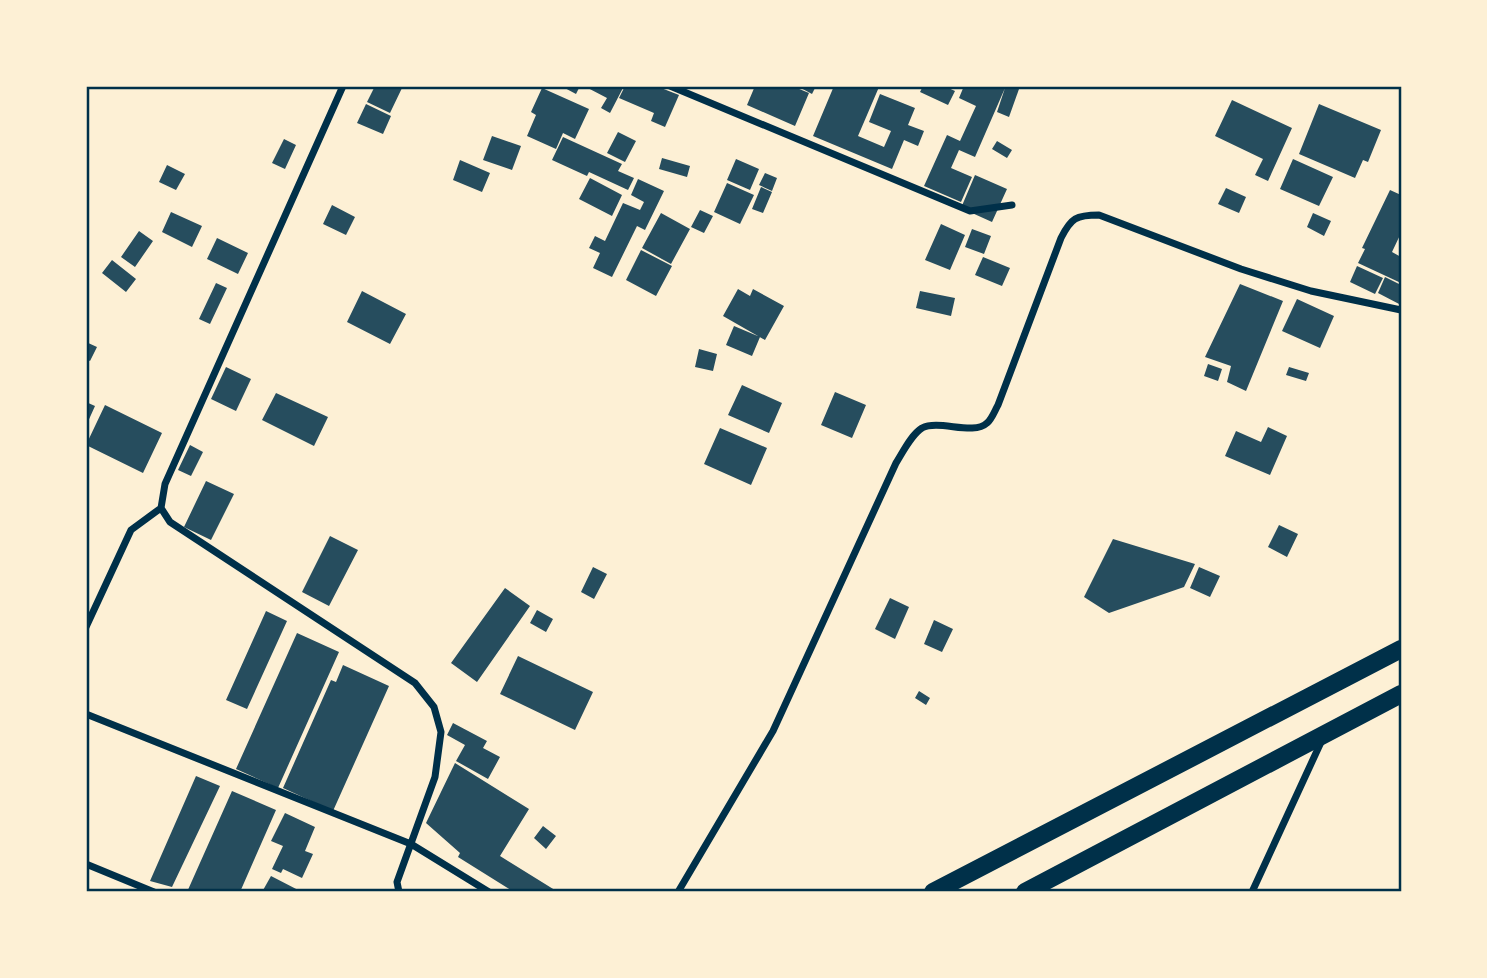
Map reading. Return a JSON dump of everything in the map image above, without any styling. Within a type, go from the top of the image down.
[{"type":"highway","points":[[933,892],[1401,649]]},
{"type":"highway","points":[[1026,892],[1401,694]]},
{"type":"street","points":[[86,627],[131,530],[160,508],[165,484],[343,86]]},
{"type":"street","points":[[670,86],[970,211],[1012,205]]},
{"type":"street","points":[[678,892],[773,731],[896,463],[913,436],[923,427],[975,428],[987,424],[998,404],[1061,238],[1070,221],[1084,215],[1099,215],[1299,288],[1401,310]]},
{"type":"street","points":[[160,508],[170,522],[181,530],[415,683],[433,707],[441,732],[435,777],[397,882],[399,892]]},
{"type":"street","points":[[86,714],[411,844],[489,892]]},
{"type":"street","points":[[1252,892],[1324,736]]},
{"type":"street","points":[[86,864],[155,892]]},
{"type":"building","points":[[375,86],[402,88],[390,113],[367,102]]},
{"type":"building","points":[[561,86],[580,86],[576,94]]},
{"type":"building","points":[[584,86],[624,86],[610,113],[601,108],[607,98]]},
{"type":"building","points":[[625,86],[656,86],[679,95],[665,127],[651,121],[654,113],[619,98]]},
{"type":"building","points":[[755,86],[792,86],[809,93],[795,126],[747,105]]},
{"type":"building","points":[[797,86],[816,86],[812,94]]},
{"type":"building","points":[[834,86],[879,87],[858,136],[884,147],[891,131],[869,122],[880,94],[915,108],[908,125],[924,131],[918,146],[904,140],[892,169],[813,136]]},
{"type":"building","points":[[923,86],[944,86],[955,91],[948,105],[920,92]]},
{"type":"building","points":[[964,86],[1010,86],[1019,89],[1009,117],[997,112],[1005,88],[975,157],[959,150],[951,168],[972,177],[961,202],[924,186],[947,135],[960,141],[976,106],[959,98]]},
{"type":"building","points":[[542,88],[589,109],[575,139],[563,133],[556,149],[527,136],[536,115],[531,112]]},
{"type":"building","points":[[1232,100],[1292,128],[1268,181],[1255,175],[1263,159],[1215,136]]},
{"type":"building","points":[[366,104],[391,116],[383,134],[357,123]]},
{"type":"building","points":[[1319,104],[1381,130],[1368,162],[1363,160],[1355,178],[1299,154]]},
{"type":"building","points":[[618,132],[636,141],[625,162],[607,153]]},
{"type":"building","points":[[492,136],[521,146],[512,170],[483,160]]},
{"type":"building","points":[[563,137],[622,164],[618,171],[634,178],[628,190],[589,172],[587,176],[552,160]]},
{"type":"building","points":[[284,139],[296,145],[285,169],[272,163]]},
{"type":"building","points":[[997,141],[1012,150],[1007,158],[992,149]]},
{"type":"building","points":[[662,158],[690,166],[687,177],[659,169]]},
{"type":"building","points":[[736,159],[759,169],[750,190],[727,180]]},
{"type":"building","points":[[1293,159],[1333,177],[1319,206],[1280,189]]},
{"type":"building","points":[[460,160],[490,173],[482,192],[453,180]]},
{"type":"building","points":[[167,165],[185,174],[176,190],[159,182]]},
{"type":"building","points":[[765,173],[777,178],[772,191],[759,185]]},
{"type":"building","points":[[975,175],[1007,189],[992,222],[961,208]]},
{"type":"building","points":[[590,178],[622,195],[612,216],[579,199]]},
{"type":"building","points":[[638,179],[664,191],[645,230],[637,226],[612,277],[593,268],[600,253],[589,248],[595,236],[605,241],[623,203],[640,210],[644,202],[631,195]]},
{"type":"building","points":[[727,183],[754,195],[740,224],[714,212]]},
{"type":"building","points":[[761,187],[772,192],[763,213],[752,209]]},
{"type":"building","points":[[1226,188],[1246,197],[1239,213],[1218,204]]},
{"type":"building","points":[[1390,190],[1401,195],[1401,233],[1392,252],[1401,257],[1401,283],[1358,263],[1365,249],[1362,248]]},
{"type":"building","points":[[332,205],[355,217],[346,235],[323,224]]},
{"type":"building","points":[[700,210],[713,216],[704,233],[691,227]]},
{"type":"building","points":[[171,212],[202,226],[192,247],[162,232]]},
{"type":"building","points":[[661,213],[690,229],[671,264],[642,248]]},
{"type":"building","points":[[1313,213],[1331,221],[1324,236],[1307,227]]},
{"type":"building","points":[[941,224],[965,235],[950,270],[925,260]]},
{"type":"building","points":[[972,229],[991,236],[984,254],[965,247]]},
{"type":"building","points":[[139,231],[153,241],[135,267],[121,257]]},
{"type":"building","points":[[217,238],[248,253],[238,274],[207,259]]},
{"type":"building","points":[[641,250],[672,266],[656,296],[626,280]]},
{"type":"building","points":[[983,257],[1010,268],[1002,286],[975,275]]},
{"type":"building","points":[[112,260],[136,279],[126,292],[102,273]]},
{"type":"building","points":[[1357,266],[1383,278],[1375,294],[1350,282]]},
{"type":"building","points":[[1385,277],[1401,285],[1401,305],[1378,293]]},
{"type":"building","points":[[216,283],[227,288],[210,324],[199,319]]},
{"type":"building","points":[[1240,284],[1283,301],[1246,391],[1227,382],[1231,366],[1205,357]]},
{"type":"building","points":[[738,289],[750,296],[753,289],[784,306],[765,340],[723,316]]},
{"type":"building","points":[[362,291],[406,314],[390,344],[347,322]]},
{"type":"building","points":[[920,291],[955,298],[951,316],[916,308]]},
{"type":"building","points":[[1297,299],[1334,316],[1320,348],[1282,331]]},
{"type":"building","points":[[734,326],[760,337],[752,356],[726,345]]},
{"type":"building","points":[[86,342],[97,347],[90,361],[86,359]]},
{"type":"building","points":[[699,349],[717,354],[713,371],[695,367]]},
{"type":"building","points":[[1208,364],[1222,369],[1218,381],[1204,376]]},
{"type":"building","points":[[226,367],[251,379],[236,411],[211,399]]},
{"type":"building","points":[[1289,367],[1309,373],[1306,381],[1286,375]]},
{"type":"building","points":[[742,385],[782,403],[769,433],[728,415]]},
{"type":"building","points":[[835,392],[866,405],[852,438],[821,425]]},
{"type":"building","points":[[276,393],[328,417],[314,446],[262,420]]},
{"type":"building","points":[[86,402],[95,406],[86,426]]},
{"type":"building","points":[[105,405],[162,433],[143,473],[86,445]]},
{"type":"building","points":[[1268,427],[1287,436],[1270,475],[1225,456],[1236,431],[1261,442]]},
{"type":"building","points":[[720,428],[767,448],[751,485],[704,464]]},
{"type":"building","points":[[190,445],[203,452],[191,476],[178,470]]},
{"type":"building","points":[[206,481],[234,494],[211,540],[184,527]]},
{"type":"building","points":[[1279,525],[1298,534],[1287,557],[1268,547]]},
{"type":"building","points":[[330,536],[358,550],[329,606],[302,592]]},
{"type":"building","points":[[1113,539],[1195,564],[1184,587],[1109,613],[1084,597]]},
{"type":"building","points":[[593,567],[607,574],[594,599],[581,592]]},
{"type":"building","points":[[1199,567],[1220,576],[1210,597],[1190,588]]},
{"type":"building","points":[[505,588],[530,606],[477,682],[451,663]]},
{"type":"building","points":[[890,598],[909,607],[895,639],[875,629]]},
{"type":"building","points":[[537,610],[553,619],[546,632],[530,623]]},
{"type":"building","points":[[266,611],[287,621],[247,709],[226,700]]},
{"type":"building","points":[[934,620],[953,629],[942,652],[924,644]]},
{"type":"building","points":[[297,633],[339,652],[278,788],[236,769]]},
{"type":"building","points":[[518,656],[593,692],[575,730],[500,694]]},
{"type":"building","points":[[343,665],[389,686],[333,811],[283,788],[331,680],[336,682]]},
{"type":"building","points":[[919,691],[930,698],[926,705],[915,698]]},
{"type":"building","points":[[453,723],[487,741],[483,748],[500,757],[488,779],[456,761],[465,745],[447,735]]},
{"type":"building","points":[[455,763],[529,809],[500,856],[558,892],[514,892],[458,857],[460,853],[426,823]]},
{"type":"building","points":[[196,776],[220,786],[172,887],[150,881]]},
{"type":"building","points":[[232,791],[276,810],[240,892],[187,892]]},
{"type":"building","points":[[285,813],[315,827],[305,851],[313,854],[302,878],[283,869],[281,873],[272,869],[283,846],[271,841]]},
{"type":"building","points":[[543,826],[556,836],[546,849],[534,838]]},
{"type":"building","points":[[271,876],[302,892],[262,892]]}]
